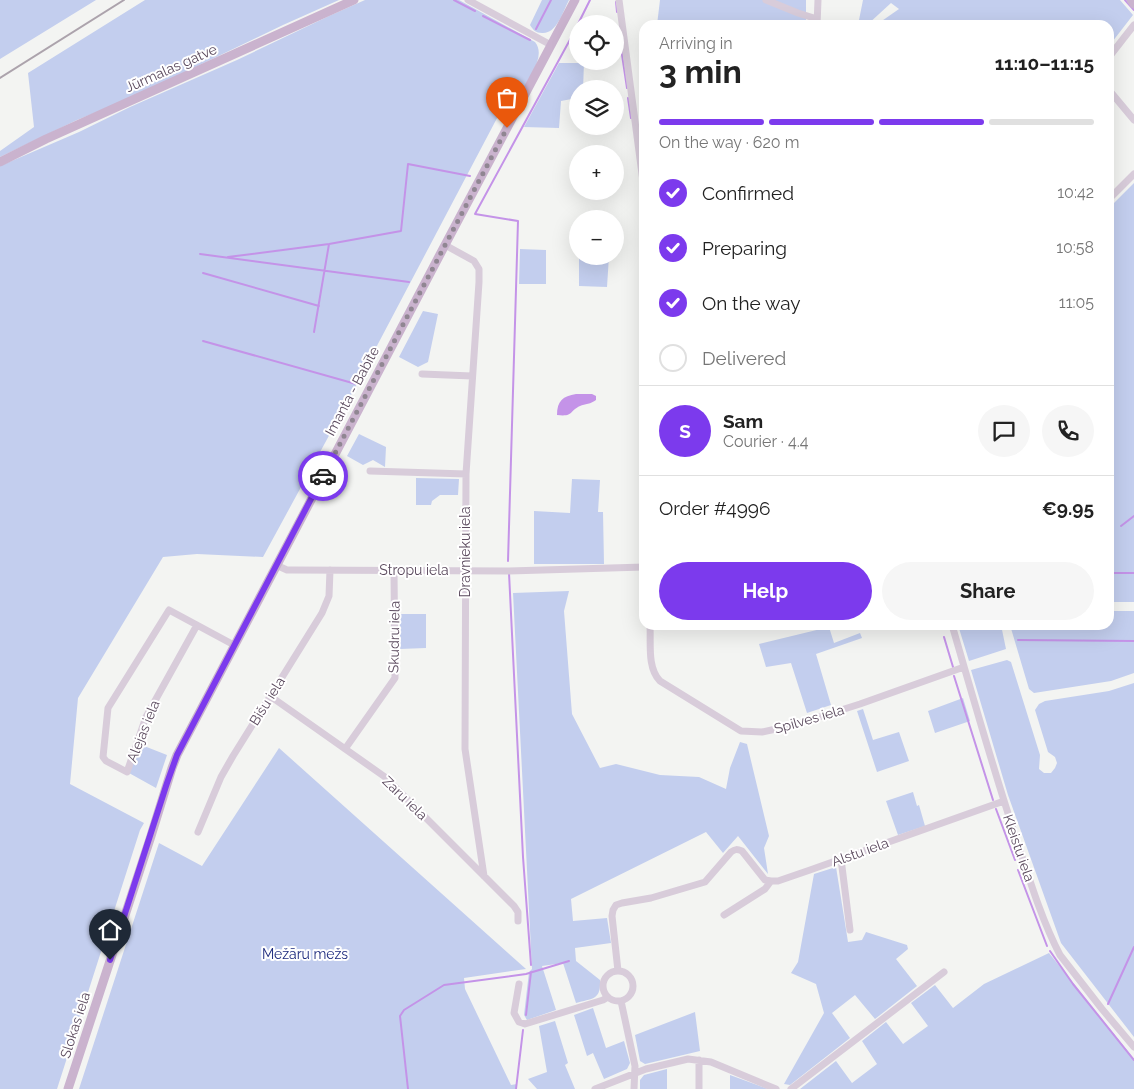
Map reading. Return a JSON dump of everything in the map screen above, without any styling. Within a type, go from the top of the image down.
[{"type":"main road","name":"Jūrmalas gatve","points":[[0,162],[55,135],[354,0]]},
{"type":"main road","name":"Imanta - Babīte","points":[[154,827],[177,755],[575,0]]},
{"type":"main road","points":[[1131,0],[1134,4]]},
{"type":"main road","name":"Slokas iela","points":[[68,1089],[154,827]]},
{"type":"street","points":[[468,0],[551,45]]},
{"type":"street","points":[[620,0],[639,150]]},
{"type":"street","points":[[766,0],[813,20]]},
{"type":"street","points":[[817,20],[818,0]]},
{"type":"street","points":[[1114,51],[1134,25]]},
{"type":"street","points":[[1114,96],[1134,120]]},
{"type":"street","points":[[1114,194],[1134,174]]},
{"type":"street","name":"Dravnieku iela","points":[[445,245],[474,261],[479,269],[466,474],[465,750],[484,876]]},
{"type":"street","points":[[422,374],[472,376]]},
{"type":"street","points":[[370,471],[466,474]]},
{"type":"street","name":"Stropu iela","points":[[276,565],[287,570],[512,570],[639,567]]},
{"type":"street","name":"Bišu iela","points":[[198,832],[221,777],[322,613],[329,596],[330,570]]},
{"type":"street","name":"Skudru iela","points":[[345,749],[395,678],[394,570]]},
{"type":"street","name":"Alejas iela","points":[[169,610],[197,625],[146,717],[127,772],[106,761],[103,757],[108,708],[169,610]]},
{"type":"street","points":[[197,625],[234,645]]},
{"type":"street","name":"Spilves iela","points":[[650,630],[652,665],[655,676],[660,682],[741,731],[762,732],[794,725],[964,667]]},
{"type":"street","name":"Kleistu iela","points":[[953,630],[1004,801],[1027,871],[1055,945],[1060,955],[1134,1047]]},
{"type":"street","name":"Zaru iela","points":[[270,696],[384,777],[514,906],[518,912],[518,921]]},
{"type":"street","name":"Alstu iela","points":[[724,915],[765,889],[771,881],[778,881],[1004,801]]},
{"type":"street","points":[[618,971],[612,916],[616,906],[705,882],[735,849],[742,851],[765,880],[771,881]]},
{"type":"street","points":[[841,859],[850,930]]},
{"type":"street","points":[[618,971],[625,972],[631,977],[633,984],[632,992],[628,998],[621,1001],[608,997],[604,991],[603,984],[611,972],[618,971]]},
{"type":"street","points":[[791,1089],[944,972]]},
{"type":"street","points":[[519,984],[514,1013],[519,1022],[525,1024],[608,997]]},
{"type":"street","points":[[621,1001],[635,1066],[634,1089]]},
{"type":"street","points":[[595,1089],[635,1072],[688,1058],[711,1062],[776,1089]]},
{"type":"street","points":[[699,1060],[699,1089]]},
{"type":"green space","points":[[0,0],[96,0],[0,59]]},
{"type":"green space","points":[[145,0],[339,0],[131,98],[77,120],[0,157],[0,151],[34,127],[28,73]]},
{"type":"green space","points":[[365,0],[459,0],[535,42],[538,47],[538,59],[524,88],[515,84],[350,397],[263,557],[197,554],[163,557],[78,698],[70,784],[144,823],[140,830],[57,1089],[0,1089],[0,166],[79,132]]},
{"type":"green space","points":[[542,0],[569,0],[556,26],[552,30],[542,33],[535,31],[530,25]]},
{"type":"green space","points":[[660,0],[806,0],[806,20],[658,20]]},
{"type":"green space","points":[[863,0],[1120,0],[1133,15],[1114,40],[1114,20],[883,20],[899,9],[891,3],[872,20],[859,20]]},
{"type":"green space","points":[[559,63],[569,63],[569,70],[584,70],[583,80],[569,80],[569,100],[561,101],[559,128],[524,127]]},
{"type":"green space","points":[[1134,183],[1134,602],[1114,602],[1114,203]]},
{"type":"green space","points":[[520,249],[546,250],[546,284],[519,284]]},
{"type":"green space","points":[[579,265],[608,265],[607,287],[579,286]]},
{"type":"green space","points":[[423,311],[438,314],[428,362],[418,367],[399,357]]},
{"type":"green space","points":[[359,434],[386,447],[385,467],[373,460],[363,465],[347,456]]},
{"type":"green space","points":[[416,478],[459,479],[458,495],[440,495],[432,501],[431,505],[416,505]]},
{"type":"green space","points":[[572,479],[600,480],[598,512],[603,512],[604,564],[534,564],[534,511],[570,513]]},
{"type":"green space","points":[[569,591],[564,611],[572,714],[600,768],[616,764],[660,775],[699,777],[726,789],[730,768],[740,742],[747,744],[769,836],[764,848],[768,874],[738,836],[723,853],[706,832],[571,899],[573,921],[607,918],[611,943],[575,948],[576,961],[600,980],[599,991],[595,997],[576,1003],[563,963],[542,966],[556,1010],[527,1020],[524,1015],[529,972],[532,969],[513,593]]},
{"type":"green space","points":[[1114,611],[1134,611],[1134,673],[1111,681],[1034,693],[1029,689],[1011,630],[1114,630]]},
{"type":"green space","points":[[400,614],[426,614],[426,648],[400,649]]},
{"type":"green space","points":[[817,630],[830,630],[834,643],[860,633],[862,638],[816,654],[831,705],[807,713],[791,663],[766,667],[759,644]]},
{"type":"green space","points":[[960,630],[1002,630],[1006,649],[969,661]]},
{"type":"green space","points":[[1007,660],[1011,662],[1040,755],[1039,769],[1044,773],[1051,773],[1057,763],[1055,757],[1048,752],[1035,710],[1039,704],[1045,701],[1109,691],[1134,683],[1134,1037],[1061,943],[1008,795],[971,670]]},
{"type":"green space","points":[[963,698],[970,721],[935,733],[928,711]]},
{"type":"green space","points":[[863,709],[873,740],[899,732],[909,761],[877,772],[857,711]]},
{"type":"green space","points":[[139,744],[167,755],[156,788],[129,773]]},
{"type":"green space","name":"Mežāru mežs","points":[[279,748],[526,969],[464,978],[465,989],[511,1085],[517,1084],[516,1089],[79,1089],[159,843],[202,866]]},
{"type":"green space","points":[[913,792],[925,826],[898,835],[886,801]]},
{"type":"green space","points":[[836,867],[848,942],[862,940],[866,932],[907,945],[908,949],[896,959],[917,986],[875,1019],[855,995],[832,1013],[850,1038],[790,1085],[784,1084],[824,1013],[816,984],[791,973],[798,962],[814,874]]},
{"type":"green space","points":[[1049,953],[1134,1059],[1134,1089],[800,1089],[836,1061],[852,1083],[877,1064],[862,1041],[886,1022],[903,1044],[928,1026],[911,1003],[935,985],[953,1008],[984,984]]},
{"type":"green space","points":[[593,1008],[606,1048],[624,1041],[630,1063],[627,1069],[604,1079],[593,1053],[587,1056],[574,1015]]},
{"type":"green space","points":[[695,1012],[700,1051],[645,1064],[640,1061],[635,1035]]},
{"type":"green space","points":[[555,1021],[568,1063],[565,1065],[575,1089],[537,1089],[528,1079],[547,1072],[539,1026]]},
{"type":"green space","points":[[667,1069],[667,1089],[640,1089],[640,1080],[644,1075]]},
{"type":"green space","points":[[730,1075],[768,1089],[730,1089]]},
{"type":"shaded area","points":[[576,394],[592,394],[596,396],[596,400],[580,406],[569,414],[557,415],[558,406],[562,400]]},
{"type":"waterway","points":[[454,0],[475,11]]},
{"type":"waterway","points":[[536,29],[551,0]]},
{"type":"waterway","points":[[582,15],[590,0]]},
{"type":"waterway","points":[[1125,0],[1134,10]]},
{"type":"waterway","points":[[616,2],[617,12]]},
{"type":"waterway","points":[[483,16],[530,40]]},
{"type":"waterway","points":[[508,561],[518,221],[475,214],[569,42]]},
{"type":"waterway","points":[[624,68],[627,88]]},
{"type":"waterway","points":[[628,98],[631,118]]},
{"type":"waterway","points":[[228,257],[329,244],[401,231],[408,164],[470,176]]},
{"type":"waterway","points":[[314,332],[329,244]]},
{"type":"waterway","points":[[200,254],[409,282]]},
{"type":"waterway","points":[[203,273],[319,306]]},
{"type":"waterway","points":[[203,341],[356,384]]},
{"type":"waterway","points":[[1121,526],[1134,516]]},
{"type":"waterway","points":[[509,573],[523,857],[531,965]]},
{"type":"waterway","points":[[1114,573],[1134,573]]},
{"type":"waterway","points":[[944,637],[953,667]]},
{"type":"waterway","points":[[1018,640],[1134,641]]},
{"type":"waterway","points":[[954,676],[993,800]]},
{"type":"waterway","points":[[996,809],[1015,860]]},
{"type":"waterway","points":[[1018,870],[1047,946]]},
{"type":"waterway","points":[[1108,1004],[1134,947]]},
{"type":"waterway","points":[[1050,951],[1073,984],[1134,1060]]},
{"type":"waterway","points":[[408,1089],[400,1016],[404,1010],[444,985],[526,974],[569,961]]},
{"type":"waterway","points":[[526,1015],[531,972]]},
{"type":"waterway","points":[[516,1089],[523,1030]]},
{"type":"railway","points":[[0,78],[124,0]]},
{"type":"way so far","points":[[323,476],[507,128]]},
{"type":"route","points":[[110,960],[177,755],[323,476]]}]
